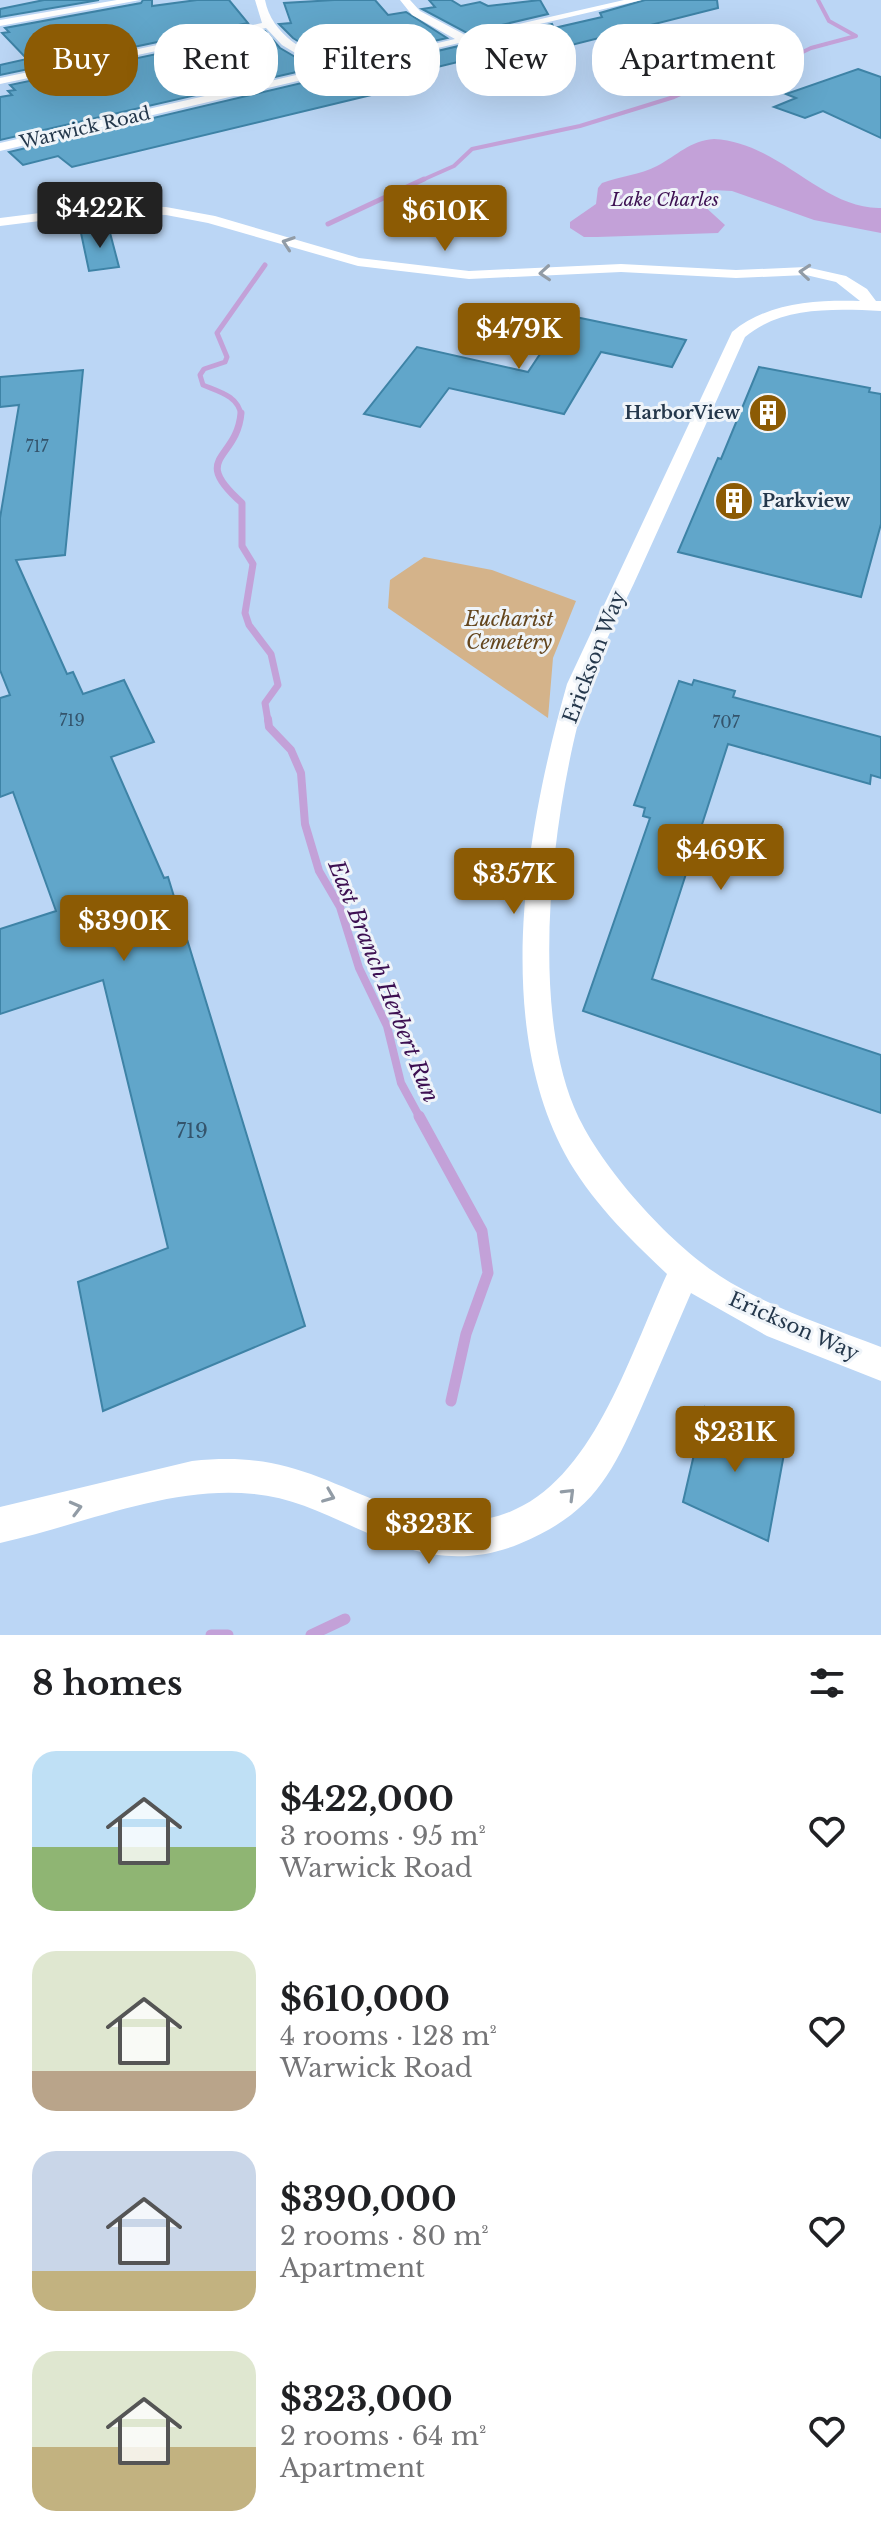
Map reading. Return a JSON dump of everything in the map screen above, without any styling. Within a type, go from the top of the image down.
[{"type":"street","points":[[0,23],[135,0]]},
{"type":"street","points":[[260,0],[267,24]]},
{"type":"street","points":[[405,0],[416,13],[456,35]]},
{"type":"street","points":[[569,0],[575,14]]},
{"type":"street","name":"Warwick Road","points":[[533,24],[637,0]]},
{"type":"street","points":[[0,81],[154,49]]},
{"type":"street","name":"Warwick Road","points":[[0,147],[294,79]]},
{"type":"street","points":[[0,222],[96,210],[166,211],[222,222],[358,262],[469,275],[621,268],[720,273],[806,271],[841,279],[876,305]]},
{"type":"street","name":"Erickson Way","points":[[876,305],[815,308],[771,315],[746,326],[738,335],[578,684],[565,727],[548,807],[537,943],[537,1019],[544,1061],[556,1101],[575,1142],[598,1178],[685,1270],[727,1297],[782,1324],[881,1364]]},
{"type":"street","points":[[0,1525],[142,1489],[203,1479],[252,1476],[303,1485],[413,1532],[455,1541],[491,1537],[563,1502],[592,1470],[614,1431],[685,1270]]},
{"type":"green space","name":"Eucharist Cemetery","points":[[424,557],[492,570],[576,601],[553,658],[548,718],[388,608],[390,580]]},
{"type":"water","name":"Lake Charles","points":[[714,139],[759,151],[840,198],[860,206],[881,208],[881,233],[814,220],[732,191],[712,190],[700,197],[702,204],[725,225],[718,233],[584,237],[570,228],[570,222],[596,204],[598,188],[602,183],[650,169],[691,146]]},
{"type":"building","points":[[44,0],[99,0],[0,17],[0,9]]},
{"type":"building","points":[[152,0],[152,6],[197,0],[229,0],[248,23],[154,24],[154,43],[138,46],[138,24],[27,24]]},
{"type":"building","points":[[375,0],[388,15],[406,12],[425,24],[294,24],[294,39],[279,24],[291,23],[284,3]]},
{"type":"building","points":[[429,0],[451,0],[461,6],[480,2],[488,6],[540,0],[548,14],[505,24],[456,24],[456,27],[422,9],[435,7]]},
{"type":"building","points":[[645,0],[717,0],[718,8],[655,24],[592,24],[592,40],[576,44],[576,24],[571,24],[602,17],[600,13]]},
{"type":"building","points":[[24,25],[24,56],[2,33],[9,32],[5,28]]},
{"type":"building","points":[[278,46],[294,56],[294,73],[278,76]]},
{"type":"building","points":[[456,47],[456,62],[440,66],[440,50]]},
{"type":"building","points":[[154,55],[154,96],[192,96],[0,140],[0,97],[12,95],[8,91],[15,90],[10,85],[24,82],[24,96],[138,96],[138,58]]},
{"type":"building","points":[[24,60],[24,70],[0,75],[0,65]]},
{"type":"building","points":[[858,69],[881,77],[881,138],[823,111],[805,118],[774,107],[796,98],[791,96],[804,96],[804,88]]},
{"type":"building","points":[[294,85],[294,96],[367,96],[72,167],[58,156],[23,165],[9,152],[247,96],[278,96],[278,89]]},
{"type":"building","points":[[109,229],[119,267],[89,271],[81,233]]},
{"type":"building","points":[[566,315],[686,340],[672,367],[601,352],[564,414],[449,388],[420,427],[364,414],[417,347],[528,372]]},
{"type":"building","points":[[759,367],[870,388],[869,392],[881,394],[881,524],[861,597],[678,552]]},
{"type":"building","points":[[83,370],[65,555],[16,560],[67,674],[73,672],[83,694],[124,680],[154,742],[111,757],[164,878],[168,877],[305,1326],[103,1411],[78,1282],[168,1248],[103,980],[0,1014],[0,929],[56,911],[13,792],[0,797],[0,698],[10,695],[0,670],[0,518],[19,405],[0,407],[0,377]]},
{"type":"building","points":[[694,680],[735,691],[733,697],[881,737],[881,778],[871,775],[870,784],[728,744],[652,979],[881,1055],[881,1113],[583,1011],[650,818],[643,816],[645,808],[634,805],[679,681],[692,685]]},
{"type":"building","points":[[705,1407],[786,1443],[768,1541],[683,1502]]},
{"type":"waterway","name":"East Branch Herbert Run","points":[[420,181],[454,166],[472,149],[580,126],[674,97],[713,80],[784,61],[811,48],[856,36],[829,21],[818,0]]},
{"type":"waterway","name":"East Branch Herbert Run","points":[[328,224],[424,179]]},
{"type":"waterway","name":"East Branch Herbert Run","points":[[241,414],[232,399],[203,385],[200,375],[204,369],[225,362],[227,357],[217,333],[265,265]]},
{"type":"waterway","name":"East Branch Herbert Run","points":[[241,414],[238,429],[217,467],[227,488],[242,503],[242,546],[253,564],[245,613],[249,625],[271,654],[278,685],[265,703],[268,721]]},
{"type":"waterway","name":"East Branch Herbert Run","points":[[268,719],[269,727],[291,750],[301,773],[305,824],[319,871],[340,907],[359,968],[387,1026],[401,1083],[420,1118]]},
{"type":"waterway","name":"East Branch Herbert Run","points":[[419,1116],[482,1231],[488,1273],[466,1334],[451,1401]]},
{"type":"waterway","name":"East Branch Herbert Run","points":[[311,1635],[345,1619]]},
{"type":"waterway","name":"East Branch Herbert Run","points":[[211,1635],[228,1635]]},
{"type":"place","name":"HarborView","points":[[768,413]]},
{"type":"place","name":"Parkview","points":[[734,501]]}]
